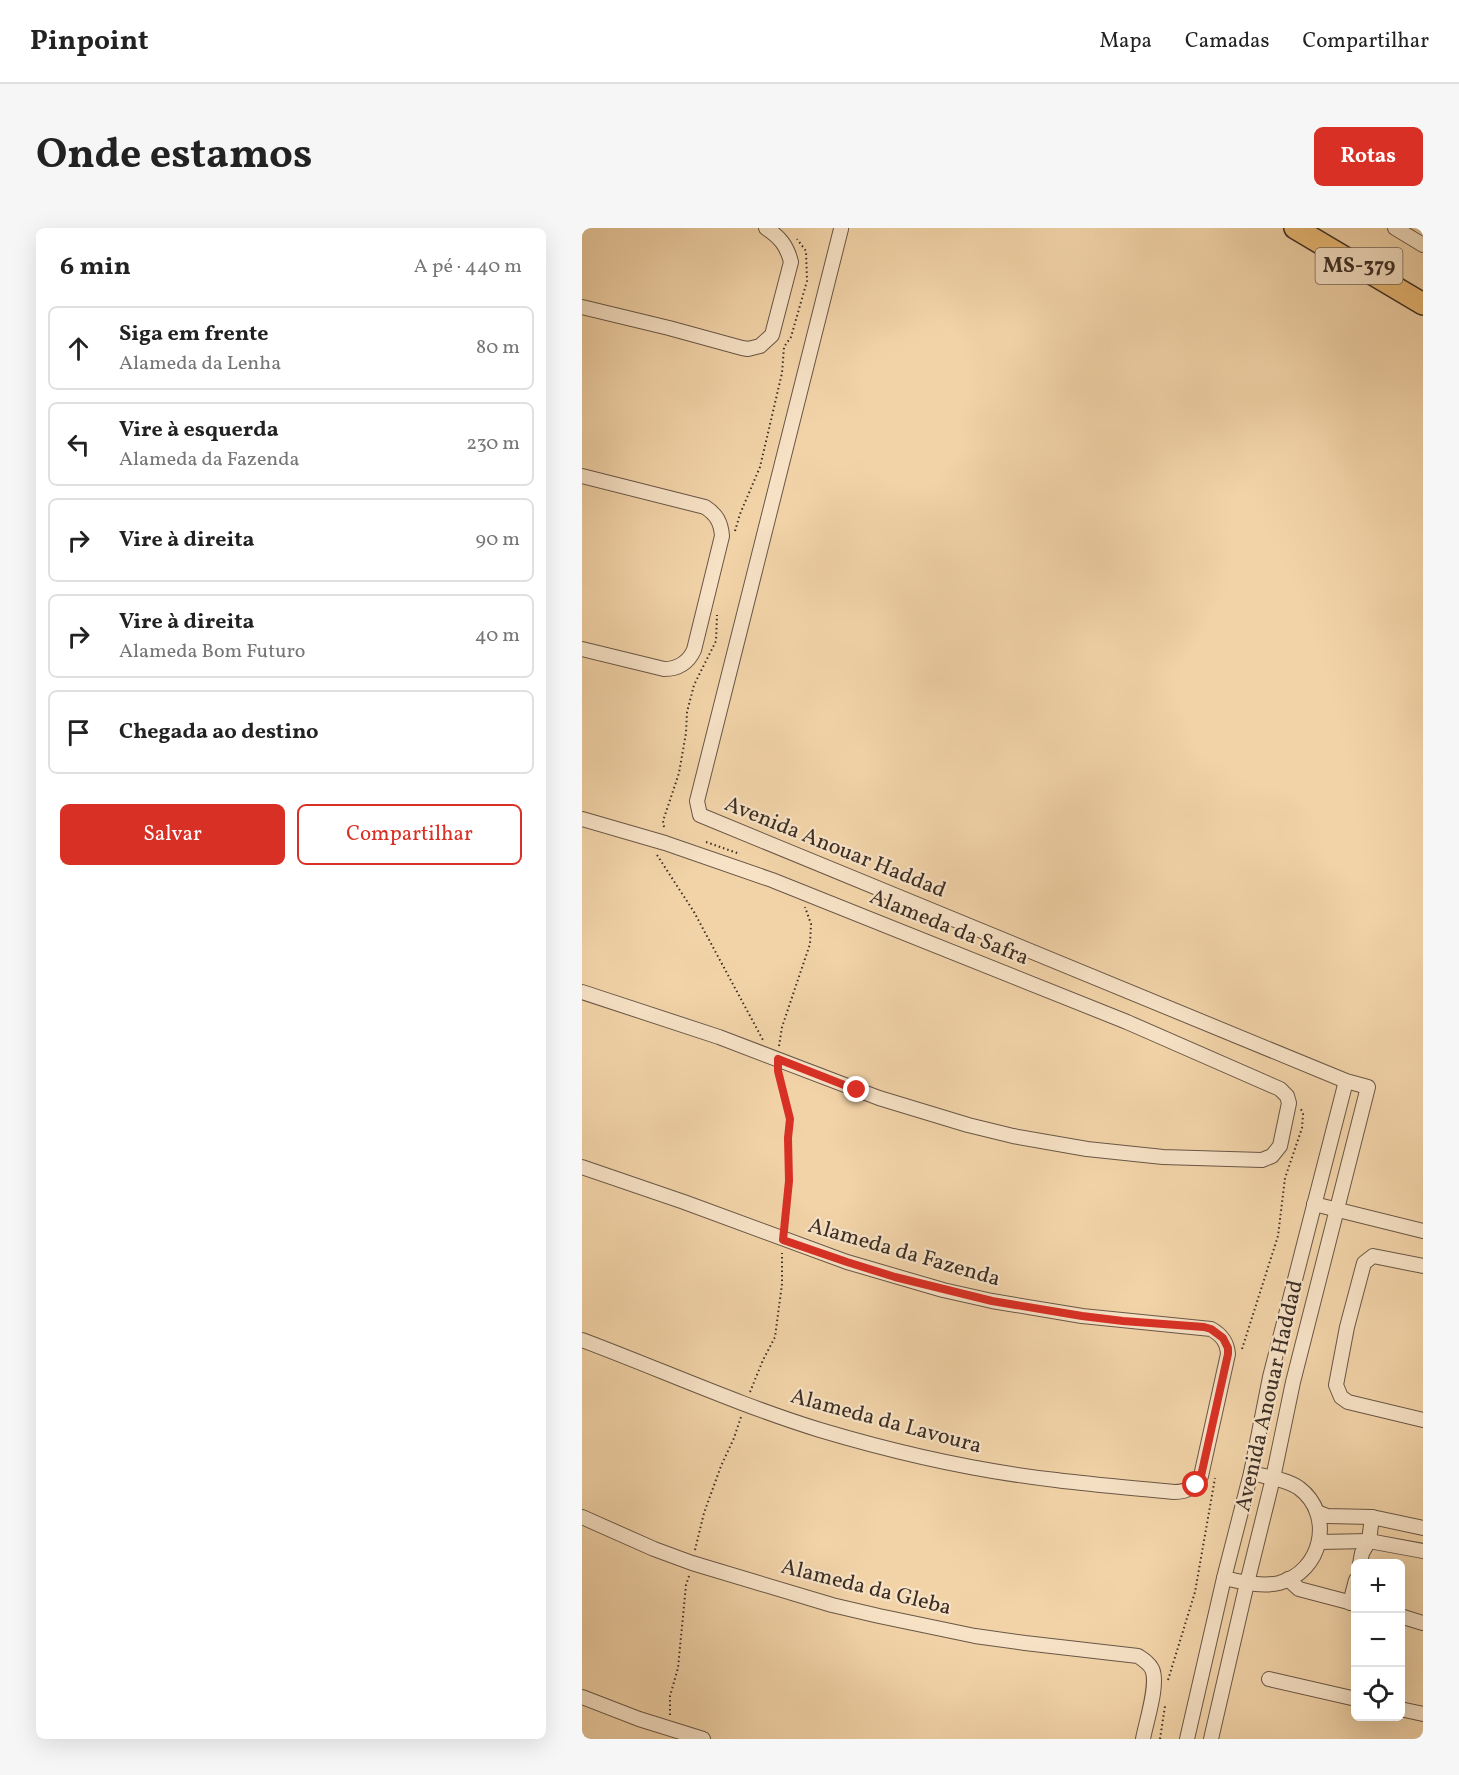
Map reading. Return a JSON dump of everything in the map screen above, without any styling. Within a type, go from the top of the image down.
[{"type":"main road","name":"MS-379","points":[[1295,228],[1423,304]]},
{"type":"street","points":[[582,307],[742,348],[760,346],[772,335],[791,262],[782,241],[766,228]]},
{"type":"street","points":[[1395,228],[1423,245]]},
{"type":"street","name":"Avenida Anouar Haddad","points":[[841,229],[697,801],[700,815],[1346,1081],[1368,1087],[1293,1382],[1273,1478],[1211,1739]]},
{"type":"street","points":[[582,476],[705,507],[719,521],[722,536],[694,650],[688,660],[677,667],[664,669],[582,649]]},
{"type":"street","name":"Alameda da Safra","points":[[582,819],[665,843],[772,880],[1127,1022],[1280,1089],[1289,1100],[1289,1107],[1280,1146],[1272,1156],[1256,1161],[1163,1157],[1087,1149],[1013,1136],[956,1122],[890,1102],[778,1059]]},
{"type":"street","points":[[582,992],[778,1059]]},
{"type":"street","name":"Avenida Anouar Haddad","points":[[1187,1739],[1251,1473],[1270,1377],[1346,1081]]},
{"type":"street","name":"Alameda da Fazenda","points":[[582,1167],[866,1268],[963,1294],[1082,1316],[1211,1329],[1223,1338],[1228,1348],[1227,1360],[1201,1476],[1192,1488]]},
{"type":"street","points":[[1314,1204],[1423,1231]]},
{"type":"street","points":[[1423,1266],[1373,1256],[1364,1263],[1347,1327],[1336,1385],[1341,1397],[1348,1402],[1423,1420]]},
{"type":"street","name":"Alameda da Lavoura","points":[[582,1340],[746,1405],[873,1445],[963,1466],[1055,1480],[1174,1492],[1192,1488]]},
{"type":"street","points":[[1224,1578],[1247,1583],[1269,1584],[1288,1580],[1305,1568],[1316,1552],[1319,1542],[1320,1522],[1317,1512],[1299,1488],[1290,1483],[1251,1473]]},
{"type":"street","points":[[1317,1512],[1327,1516],[1372,1518],[1423,1528]]},
{"type":"street","name":"Alameda da Gleba","points":[[582,1517],[692,1563],[785,1592],[879,1616],[1025,1643],[1133,1654],[1148,1663],[1155,1682],[1143,1739]]},
{"type":"street","points":[[1361,1559],[1369,1541],[1372,1518]]},
{"type":"street","points":[[1319,1542],[1369,1541],[1423,1551]]},
{"type":"street","points":[[1288,1580],[1299,1589],[1351,1603]]},
{"type":"street","points":[[1405,1617],[1423,1623]]},
{"type":"street","points":[[1269,1679],[1351,1698]]},
{"type":"street","points":[[582,1697],[703,1739]]},
{"type":"street","points":[[1405,1710],[1423,1714]]},
{"type":"path","points":[[734,534],[760,467],[782,373],[784,347],[791,337],[807,280],[806,251],[795,237]]},
{"type":"path","points":[[664,827],[663,821],[679,773],[692,692],[698,675],[716,641],[718,607]]},
{"type":"path","points":[[670,1728],[670,1696],[678,1668],[686,1585],[704,1513],[763,1359],[775,1337],[782,1284],[783,1240],[789,1181],[790,1119],[778,1071],[778,1059],[782,1027],[810,944],[811,924],[805,905]]},
{"type":"route","points":[[857,1090],[778,1059],[778,1071],[790,1119],[789,1181],[783,1240],[895,1277],[992,1301],[1082,1316],[1204,1327],[1218,1333],[1226,1343],[1228,1354],[1201,1476],[1196,1485]]}]
